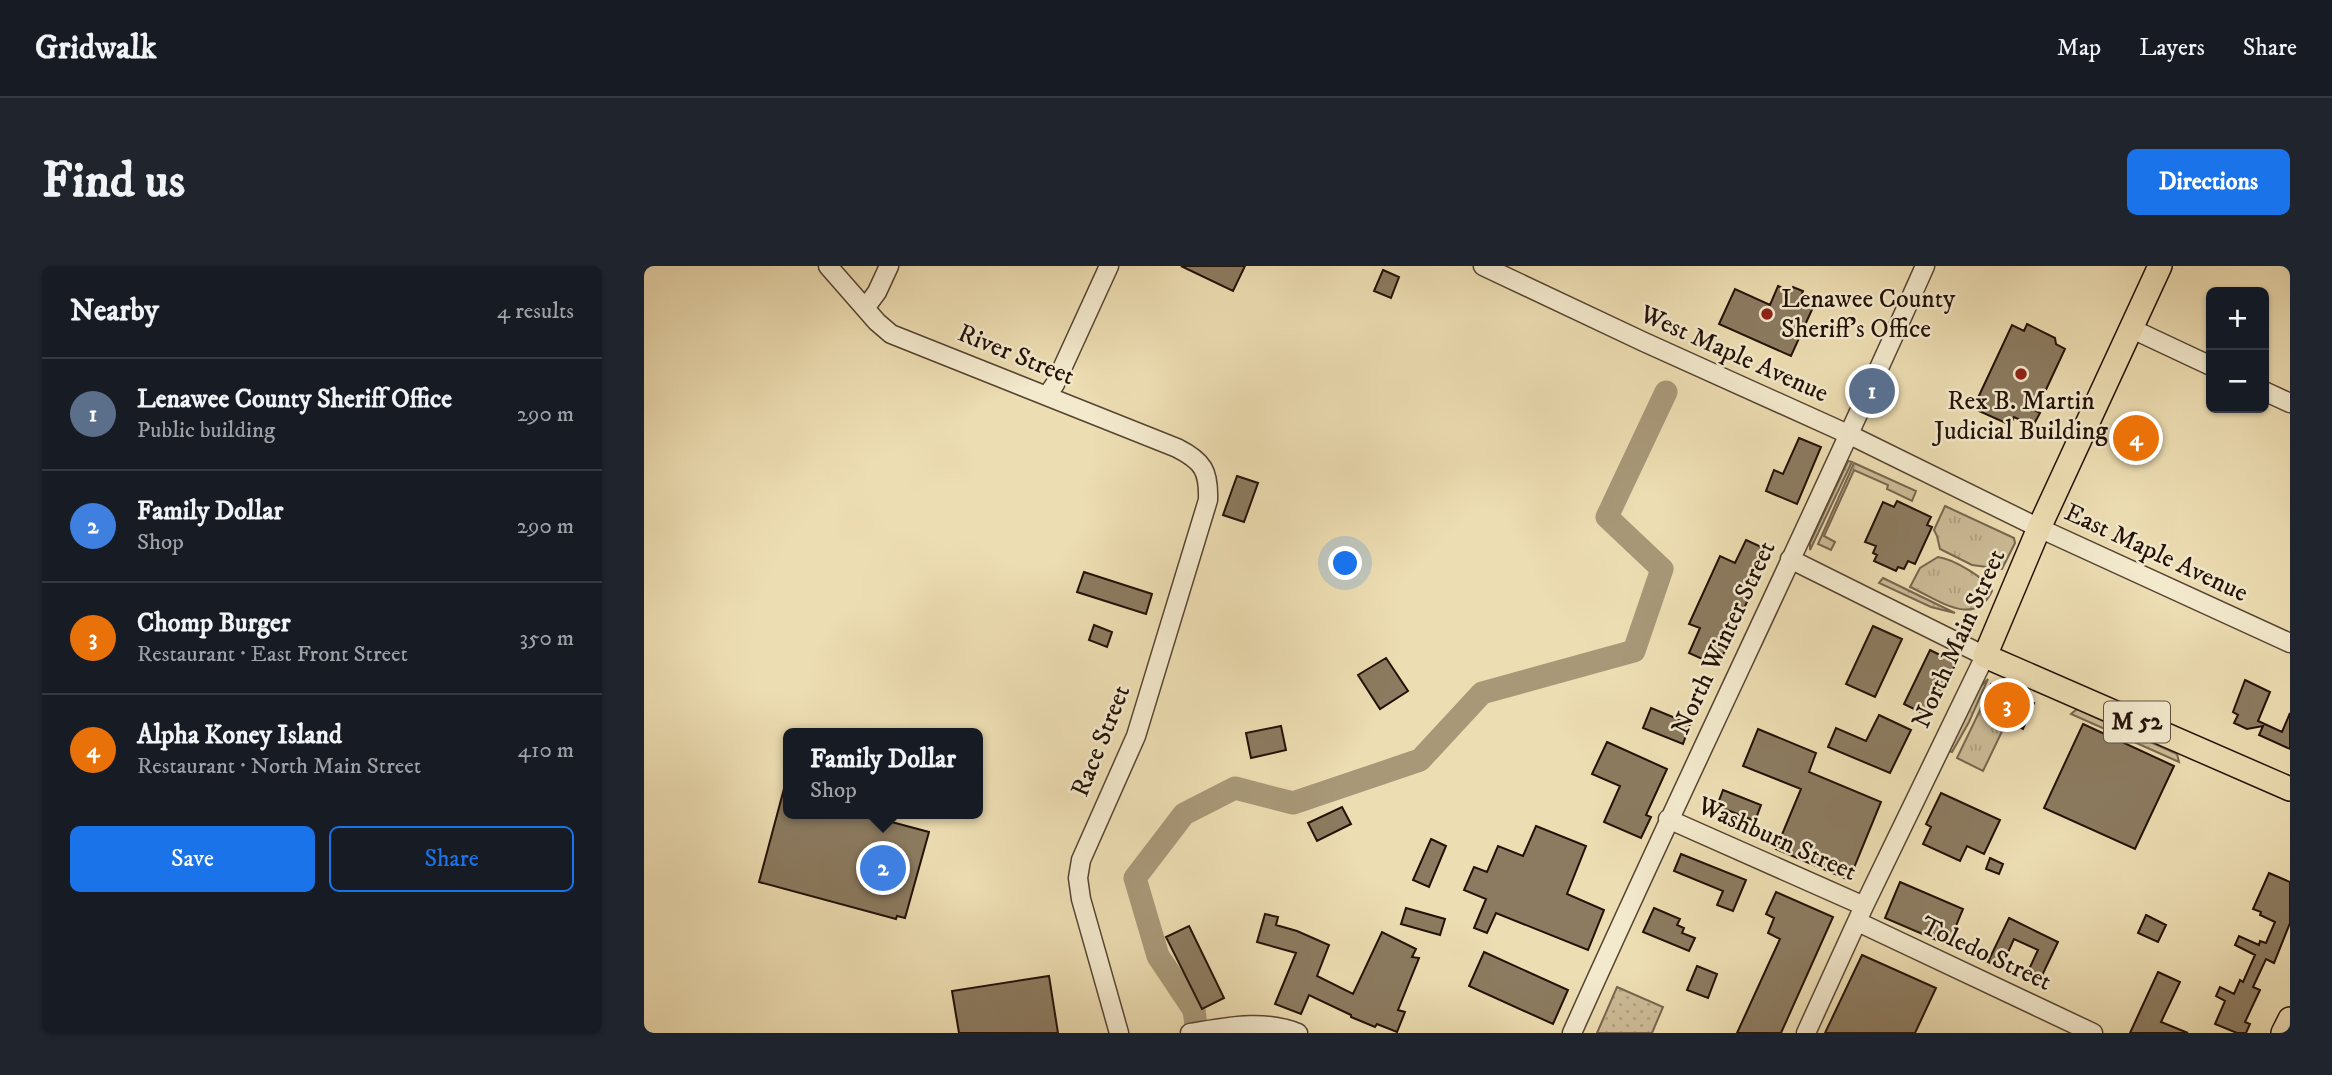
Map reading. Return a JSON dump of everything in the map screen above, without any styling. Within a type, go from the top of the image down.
[{"type":"main road","name":"North Main Street","points":[[1985,656],[2039,528],[2160,266]]},
{"type":"main road","name":"M 52","points":[[1985,656],[2290,789]]},
{"type":"main road","points":[[2284,1033],[2290,1019]]},
{"type":"street","name":"River Street","points":[[828,266],[877,322],[891,334],[1177,448],[1195,457],[1203,468]]},
{"type":"street","points":[[866,307],[877,292],[889,266]]},
{"type":"street","points":[[1048,396],[1109,266]]},
{"type":"street","name":"West Maple Avenue","points":[[1483,266],[1850,435],[2039,528]]},
{"type":"street","name":"North Winter Street","points":[[1572,1033],[1668,819],[1850,435],[1926,266]]},
{"type":"street","points":[[2130,328],[2206,364]]},
{"type":"street","points":[[2269,393],[2290,403]]},
{"type":"street","name":"Race Street","points":[[1119,1033],[1081,899],[1078,878],[1081,860],[1136,736],[1208,500],[1209,481],[1203,468]]},
{"type":"street","name":"East Maple Avenue","points":[[2039,528],[2290,643]]},
{"type":"street","points":[[1790,559],[1985,656]]},
{"type":"street","name":"North Main Street","points":[[1806,1033],[1985,656]]},
{"type":"street","name":"Washburn Street","points":[[1668,819],[1861,914]]},
{"type":"street","name":"Toledo Street","points":[[1861,914],[2092,1033]]},
{"type":"street","points":[[1190,1033],[1256,1025],[1286,1031]]},
{"type":"green space","points":[[1848,461],[1852,462],[1810,550],[1810,543]]},
{"type":"green space","points":[[1854,463],[1916,491],[1912,501],[1887,489],[1888,485],[1854,470],[1824,536],[1835,542],[1831,550],[1818,544]]},
{"type":"green space","points":[[1945,506],[2014,538],[2015,543],[2002,569],[1972,565],[1940,549],[1934,530]]},
{"type":"green space","points":[[1938,557],[1960,565],[1983,580],[1992,591],[1984,602],[1965,610],[1954,608],[1910,587],[1920,568]]},
{"type":"green space","points":[[1883,578],[1955,613],[1931,607],[1879,583]]},
{"type":"green space","points":[[1988,679],[1969,722],[1952,752],[1949,751],[1979,688]]},
{"type":"green space","points":[[1981,708],[2007,721],[1983,771],[1957,758]]},
{"type":"green space","points":[[2077,709],[2177,754],[2179,762],[2071,714]]},
{"type":"green space","points":[[1617,987],[1663,1007],[1652,1033],[1597,1033]]},
{"type":"building","points":[[1181,266],[1245,266],[1233,291]]},
{"type":"building","points":[[1383,270],[1399,277],[1391,298],[1374,291]]},
{"type":"building","name":"Lenawee County Sheriff's Office","points":[[1778,286],[1791,292],[1793,287],[1803,291],[1801,296],[1815,303],[1791,356],[1719,324],[1735,289],[1770,305]]},
{"type":"building","name":"Rex B. Martin Judicial Building","points":[[2027,324],[2055,338],[2056,344],[2065,349],[2036,411],[2040,413],[2034,424],[2014,417],[2010,425],[1979,411],[1983,402],[1977,400],[2012,325],[2024,331]]},
{"type":"building","points":[[2128,419],[2156,432],[2145,456],[2115,444]]},
{"type":"building","points":[[1799,438],[1821,447],[1797,504],[1766,491],[1774,470],[1783,474]]},
{"type":"building","points":[[1237,476],[1258,483],[1244,522],[1223,515]]},
{"type":"building","points":[[1897,501],[1931,517],[1927,525],[1932,527],[1915,564],[1908,561],[1904,569],[1898,567],[1896,571],[1874,561],[1877,555],[1873,553],[1876,546],[1865,542],[1883,502],[1894,507]]},
{"type":"building","points":[[1746,540],[1770,551],[1718,666],[1689,653],[1700,628],[1689,624],[1720,556],[1735,563]]},
{"type":"building","points":[[1084,572],[1152,594],[1146,614],[1077,592]]},
{"type":"building","points":[[1094,625],[1112,632],[1107,647],[1089,640]]},
{"type":"building","points":[[1873,626],[1902,639],[1875,697],[1846,684]]},
{"type":"building","points":[[1930,650],[1956,663],[1930,717],[1904,704]]},
{"type":"building","points":[[1386,658],[1408,691],[1380,709],[1358,675]]},
{"type":"building","points":[[2245,680],[2270,692],[2258,721],[2282,732],[2290,713],[2290,749],[2259,735],[2263,726],[2247,729],[2234,723],[2238,715],[2233,712]]},
{"type":"building","points":[[1991,684],[2034,703],[2023,729],[1981,708]]},
{"type":"building","points":[[1651,708],[1690,724],[1683,744],[1643,728]]},
{"type":"building","points":[[1879,715],[1911,730],[1890,773],[1828,747],[1836,728],[1866,741]]},
{"type":"building","points":[[2083,724],[2174,766],[2135,849],[2044,808]]},
{"type":"building","points":[[1281,726],[1286,750],[1251,758],[1246,733]]},
{"type":"building","points":[[1758,729],[1816,753],[1809,772],[1881,802],[1849,880],[1776,849],[1801,789],[1743,766]]},
{"type":"building","points":[[1607,742],[1667,769],[1646,815],[1651,817],[1641,838],[1604,822],[1620,786],[1592,774]]},
{"type":"building","points":[[1723,790],[1761,805],[1755,821],[1717,806]]},
{"type":"building","points":[[783,792],[783,819],[881,819],[929,832],[905,918],[897,916],[896,919],[759,882]]},
{"type":"building","points":[[1941,793],[2000,820],[1984,854],[1967,846],[1960,861],[1923,844],[1931,827],[1926,824]]},
{"type":"building","points":[[1342,807],[1351,824],[1317,841],[1308,823]]},
{"type":"building","points":[[1536,826],[1586,846],[1567,894],[1604,910],[1588,950],[1496,913],[1487,933],[1474,928],[1486,899],[1464,890],[1474,867],[1487,872],[1498,846],[1523,856]]},
{"type":"building","points":[[1431,839],[1446,846],[1429,887],[1413,880]]},
{"type":"building","points":[[1681,854],[1746,880],[1733,911],[1717,905],[1723,891],[1674,871]]},
{"type":"building","points":[[1990,858],[2003,864],[1999,874],[1986,869]]},
{"type":"building","points":[[2269,873],[2290,882],[2290,923],[2274,963],[2266,959],[2253,987],[2260,990],[2245,1022],[2250,1024],[2246,1033],[2237,1033],[2215,1024],[2225,1001],[2216,996],[2220,987],[2234,994],[2240,980],[2243,982],[2255,955],[2235,945],[2239,936],[2259,945],[2260,941],[2266,943],[2275,922],[2253,909]]},
{"type":"building","points":[[1900,882],[1963,909],[1948,945],[1885,918]]},
{"type":"building","points":[[1776,892],[1833,917],[1781,1033],[1737,1033],[1780,939],[1768,933],[1774,918],[1766,914]]},
{"type":"building","points":[[1406,908],[1445,919],[1440,935],[1401,924]]},
{"type":"building","points":[[1654,908],[1680,919],[1677,925],[1684,928],[1682,933],[1695,938],[1689,951],[1643,932]]},
{"type":"building","points":[[1265,914],[1278,917],[1276,925],[1329,945],[1317,976],[1353,994],[1382,932],[1416,949],[1412,957],[1419,958],[1398,1010],[1405,1012],[1397,1032],[1351,1017],[1309,995],[1301,1014],[1275,1004],[1296,953],[1257,942]]},
{"type":"building","points":[[2146,915],[2166,925],[2158,942],[2138,933]]},
{"type":"building","points":[[2009,918],[2058,942],[2038,984],[2025,978],[2038,950],[2014,939],[2001,968],[1988,962]]},
{"type":"building","points":[[1189,926],[1224,998],[1202,1009],[1166,937]]},
{"type":"building","points":[[1484,952],[1568,990],[1553,1024],[1469,986]]},
{"type":"building","points":[[1862,955],[1936,988],[1915,1033],[1825,1033]]},
{"type":"building","points":[[1697,966],[1717,974],[1708,998],[1687,990]]},
{"type":"building","points":[[2158,972],[2180,982],[2161,1022],[2188,1033],[2130,1033]]},
{"type":"building","points":[[1049,976],[1058,1033],[959,1033],[952,991]]},
{"type":"waterway","points":[[1197,1033],[1194,1010],[1158,956],[1135,878],[1184,814],[1235,788],[1293,803],[1420,760],[1482,693],[1634,651],[1662,569],[1607,517],[1666,392]]},
{"type":"place","name":"Lenawee County Sheriff's Office","points":[[1767,314]]},
{"type":"place","name":"Rex B. Martin Judicial Building","points":[[2021,374]]},
{"type":"place","name":"Lenawee County Sheriff Office","points":[[1872,391]]},
{"type":"place","name":"Alpha Koney Island","points":[[2136,438]]},
{"type":"place","name":"Chomp Burger","points":[[2007,705]]},
{"type":"place","name":"Family Dollar","points":[[883,868]]}]
